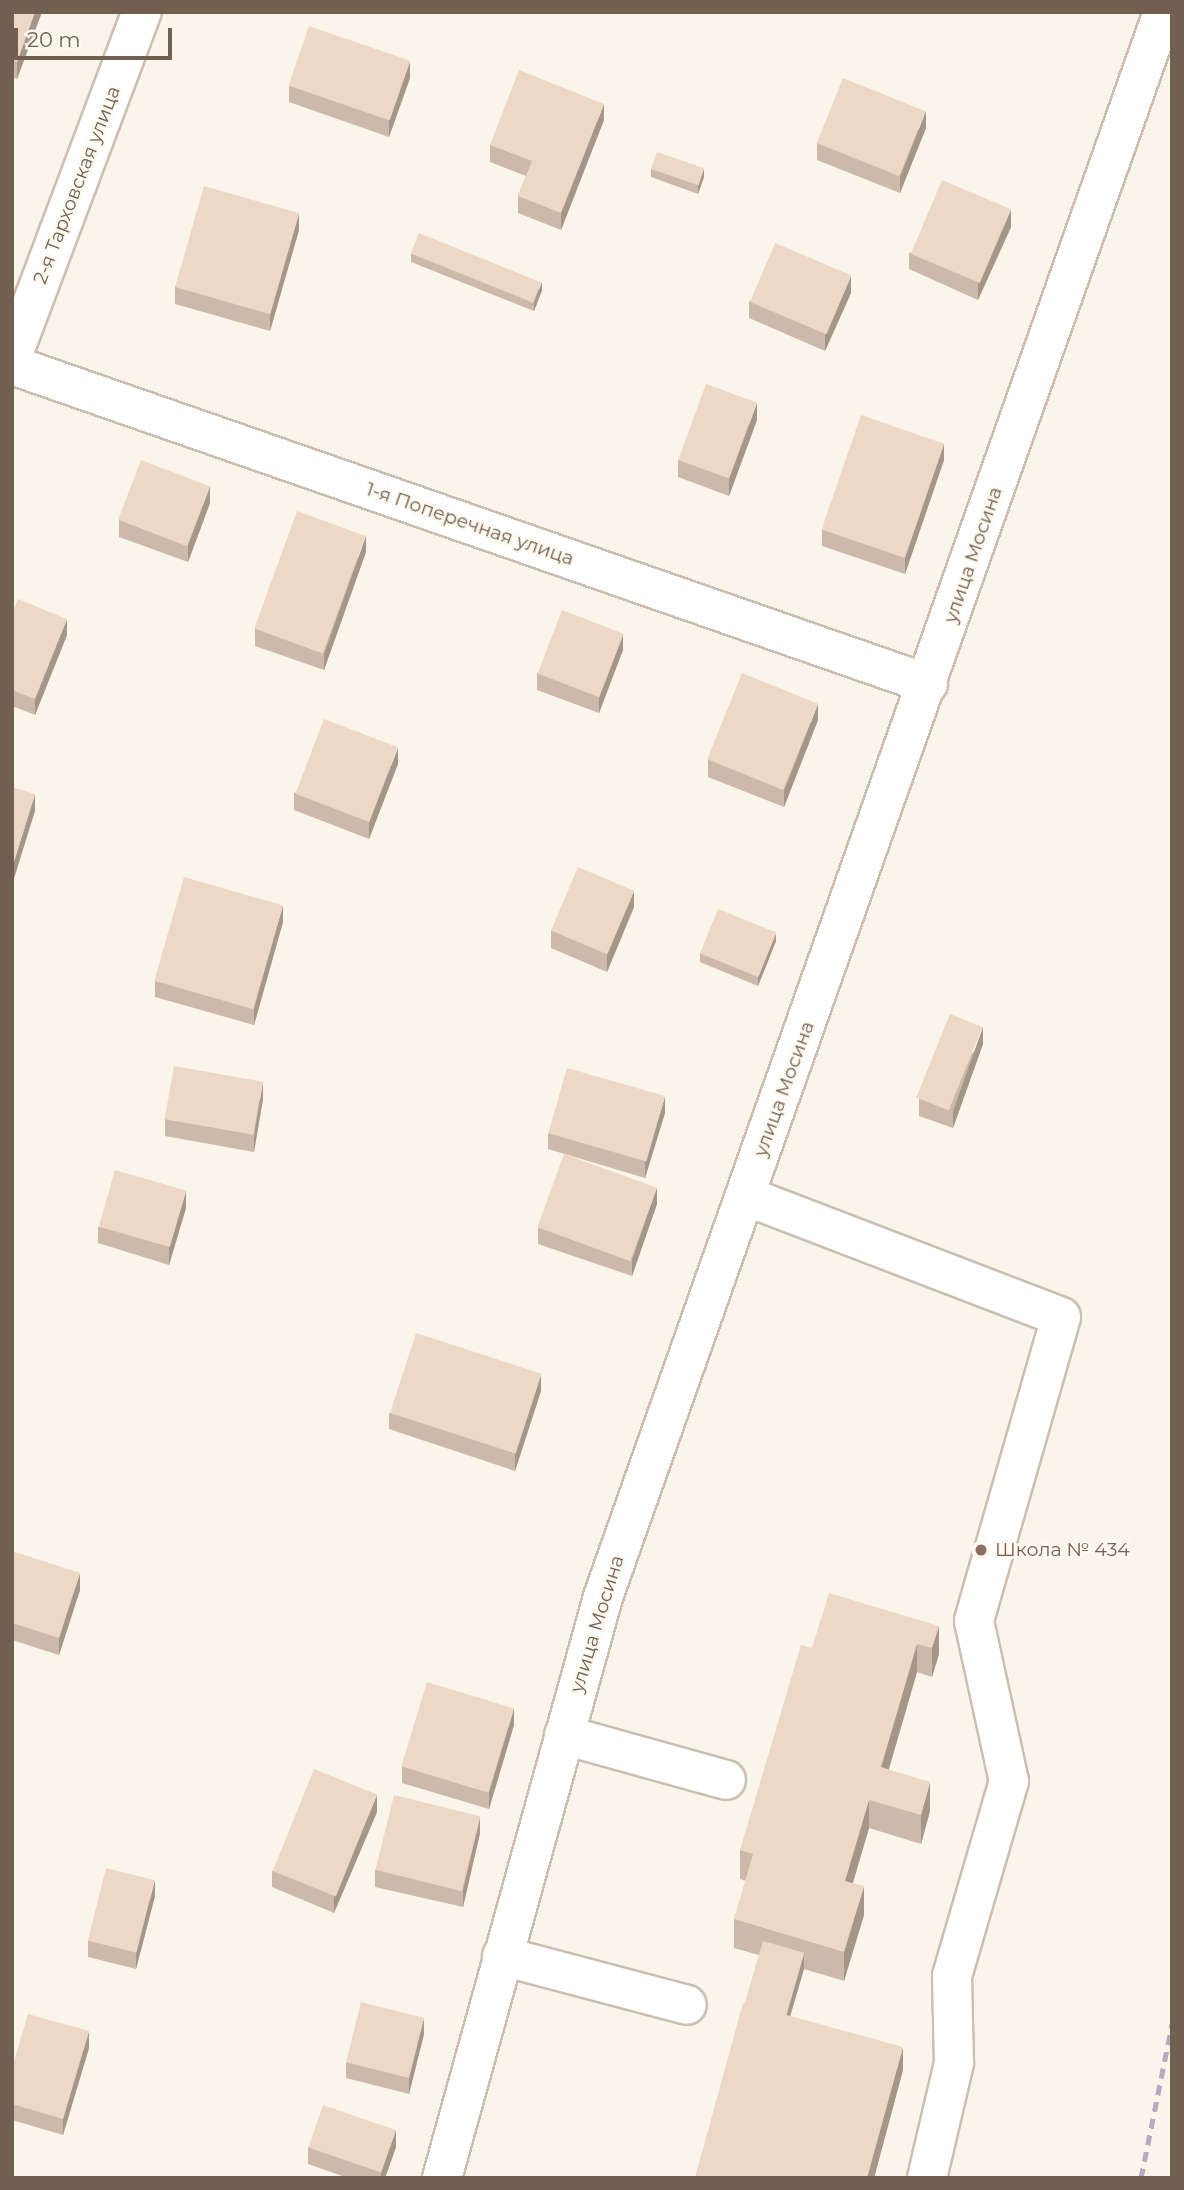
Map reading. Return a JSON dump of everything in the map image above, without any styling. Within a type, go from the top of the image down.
[{"type":"street","name":"2-я Тарховская улица","points":[[12,357],[142,12]]},
{"type":"street","name":"улица Мосина","points":[[442,2178],[603,1597],[928,684],[1163,12]]},
{"type":"street","name":"1-я Поперечная улица","points":[[12,365],[928,684]]},
{"type":"street","points":[[746,1196],[1060,1317],[974,1621],[1009,1781],[952,1976],[954,2063],[927,2178]]},
{"type":"street","points":[[564,1735],[726,1780]]},
{"type":"street","points":[[502,1956],[687,2005]]},
{"type":"building","points":[[12,12],[35,12],[17,62],[12,60]]},
{"type":"building","points":[[309,26],[410,61],[390,120],[288,86]]},
{"type":"building","points":[[519,70],[604,104],[561,213],[518,196],[532,161],[490,145]]},
{"type":"building","points":[[843,78],[926,111],[899,176],[817,143]]},
{"type":"building","points":[[657,152],[704,168],[698,185],[651,169]]},
{"type":"building","points":[[942,180],[1011,209],[980,283],[911,254]]},
{"type":"building","points":[[204,186],[299,213],[270,314],[175,287]]},
{"type":"building","points":[[419,233],[541,282],[533,303],[411,253]]},
{"type":"building","points":[[775,243],[851,275],[826,334],[750,302]]},
{"type":"building","points":[[706,384],[757,402],[729,479],[678,460]]},
{"type":"building","points":[[861,415],[944,444],[905,558],[822,529]]},
{"type":"building","points":[[141,460],[210,487],[187,546],[118,520]]},
{"type":"building","points":[[297,511],[366,536],[323,653],[254,628]]},
{"type":"building","points":[[18,599],[67,619],[35,699],[12,690],[12,613]]},
{"type":"building","points":[[562,610],[624,634],[599,697],[538,673]]},
{"type":"building","points":[[742,673],[818,704],[783,790],[707,759]]},
{"type":"building","points":[[324,719],[398,747],[369,822],[295,794]]},
{"type":"building","points":[[12,787],[35,794],[12,868]]},
{"type":"building","points":[[578,867],[634,891],[607,954],[551,931]]},
{"type":"building","points":[[184,877],[283,905],[253,1009],[154,981]]},
{"type":"building","points":[[718,909],[776,933],[758,977],[700,954]]},
{"type":"building","points":[[950,1014],[982,1027],[949,1111],[916,1097]]},
{"type":"building","points":[[174,1066],[263,1082],[253,1135],[165,1119]]},
{"type":"building","points":[[567,1068],[665,1096],[646,1161],[548,1133]]},
{"type":"building","points":[[564,1154],[657,1188],[630,1261],[537,1227]]},
{"type":"building","points":[[115,1170],[186,1190],[170,1247],[99,1227]]},
{"type":"building","points":[[416,1333],[542,1374],[516,1454],[390,1413]]},
{"type":"building","points":[[12,1551],[80,1573],[59,1638],[12,1623]]},
{"type":"building","points":[[829,1593],[939,1626],[932,1648],[917,1644],[881,1767],[930,1782],[921,1815],[869,1800],[845,1881],[864,1886],[844,1952],[734,1919],[753,1854],[740,1850],[801,1645],[812,1648]]},
{"type":"building","points":[[427,1682],[514,1709],[488,1793],[401,1766]]},
{"type":"building","points":[[314,1769],[377,1794],[336,1896],[273,1871]]},
{"type":"building","points":[[394,1795],[480,1817],[462,1891],[375,1870]]},
{"type":"building","points":[[106,1868],[155,1880],[136,1953],[88,1941]]},
{"type":"building","points":[[763,1941],[804,1953],[786,2016],[745,2004]]},
{"type":"building","points":[[361,2002],[424,2018],[409,2078],[346,2062]]},
{"type":"building","points":[[743,2003],[903,2047],[867,2178],[695,2178]]},
{"type":"building","points":[[28,2014],[89,2031],[63,2119],[12,2104],[12,2068]]},
{"type":"building","points":[[323,2105],[396,2130],[381,2173],[308,2148]]},
{"type":"railway","points":[[1141,2178],[1172,2024]]},
{"type":"place","name":"Школа № 434","points":[[981,1550]]}]
